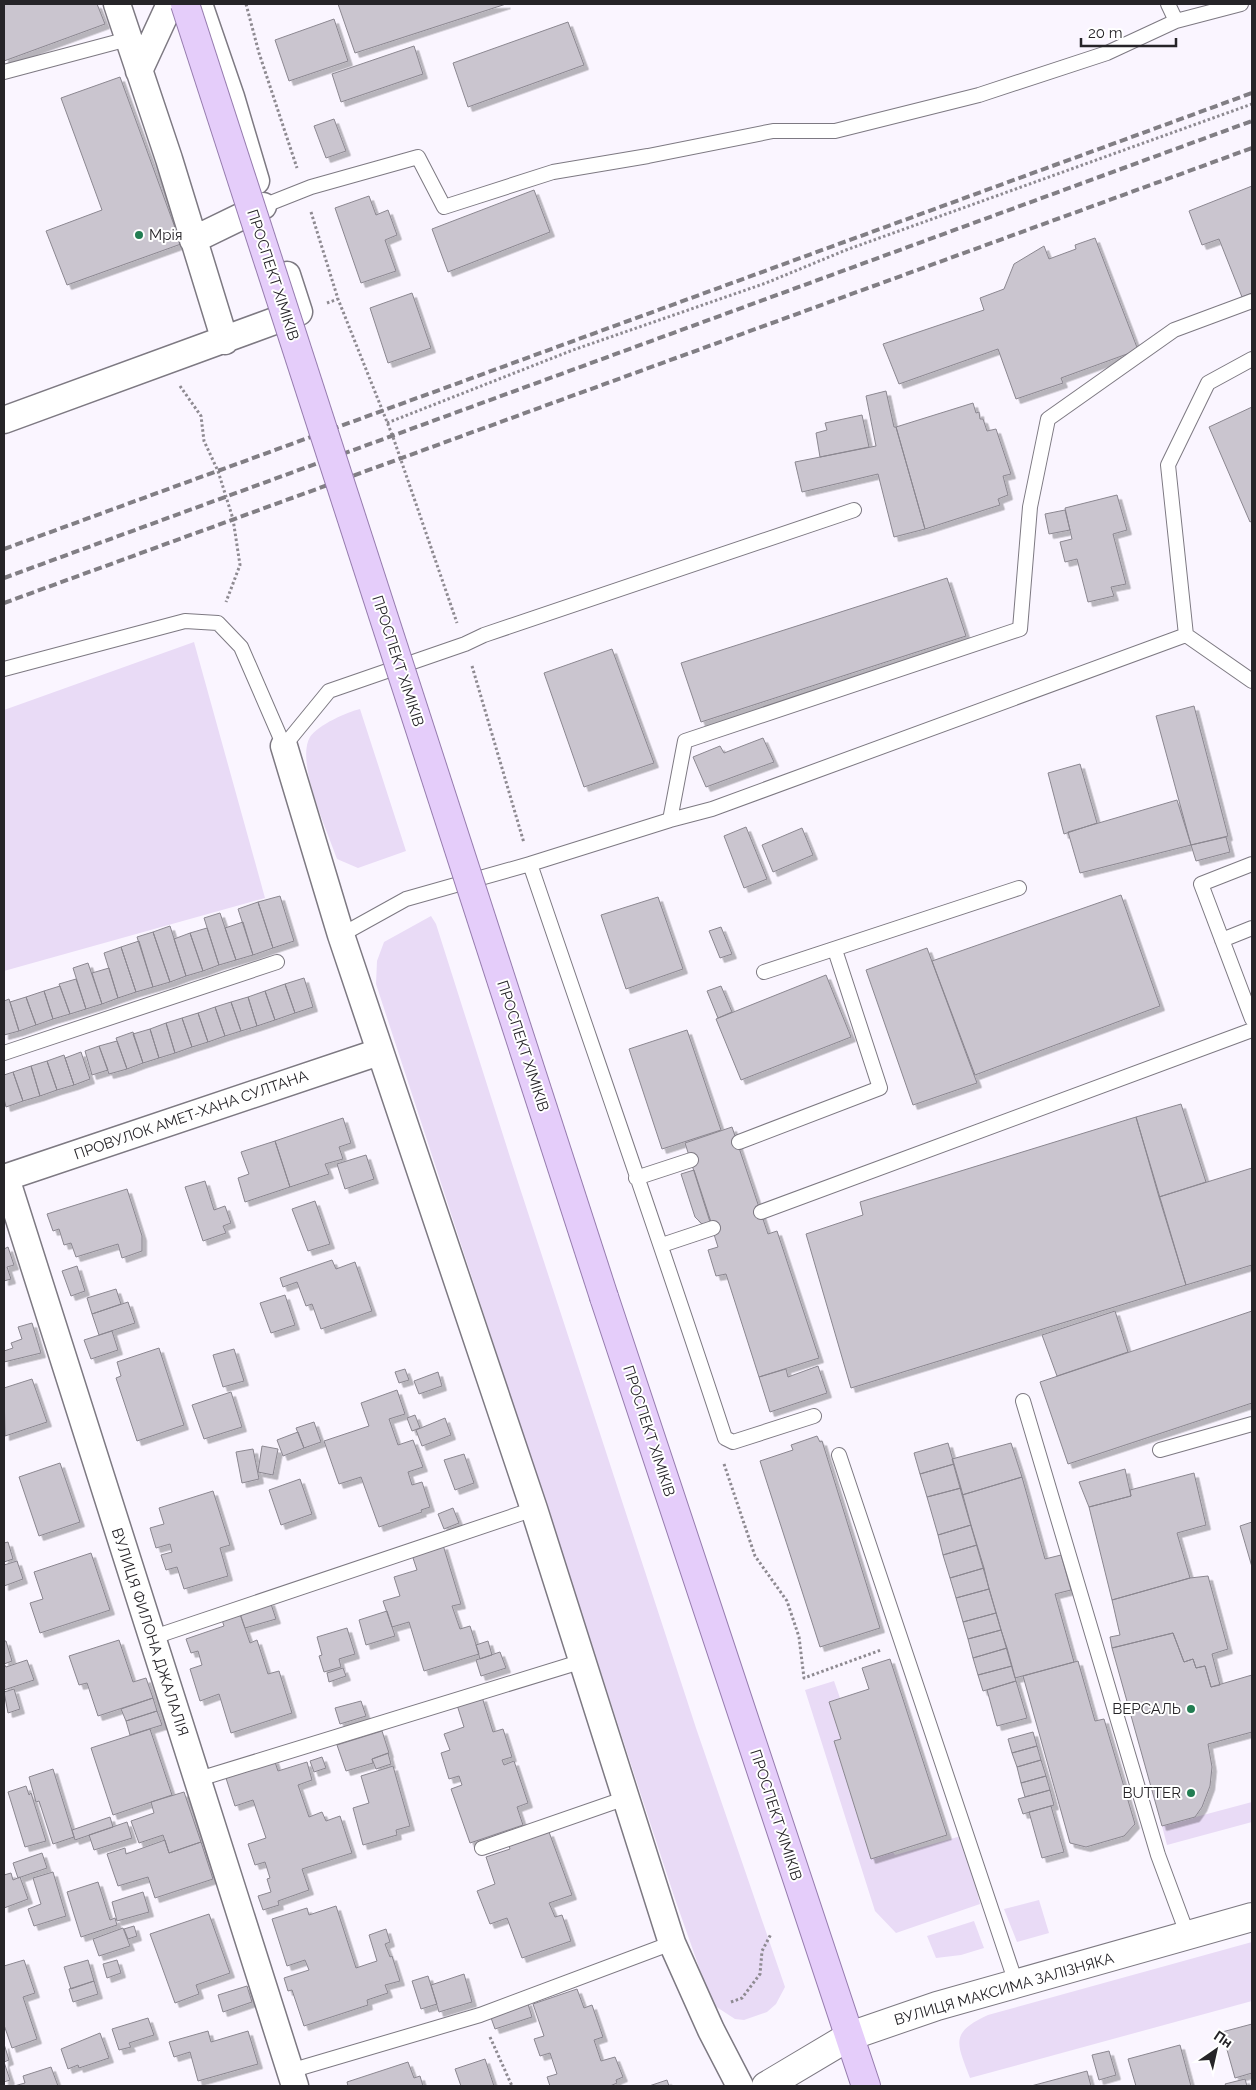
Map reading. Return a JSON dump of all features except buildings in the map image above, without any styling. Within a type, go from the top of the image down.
[{"type":"main road","name":"ПРОСПЕКТ ХІМІКІВ","points":[[185,4],[604,1297],[866,2086]]},
{"type":"main road","name":"ВУЛИЦЯ МАКСИМА ЗАЛІЗНЯКА","points":[[766,2086],[850,2036],[937,2006],[1252,1917]]},
{"type":"street","points":[[117,4],[140,71],[224,341]]},
{"type":"street","points":[[140,71],[170,4]]},
{"type":"street","points":[[4,420],[299,312],[263,206],[231,97],[199,4]]},
{"type":"street","points":[[193,240],[263,206]]},
{"type":"street","points":[[284,746],[341,936],[534,1509],[672,1944],[702,2012],[740,2086]]},
{"type":"street","name":"ПРОВУЛОК АМЕТ-ХАНА СУЛТАНА","points":[[5,1178],[379,1052]]},
{"type":"street","name":"ВУЛИЦЯ ФИЛОНА ДЖАЛАЛІЯ","points":[[5,1178],[151,1638],[199,1779],[292,2078]]},
{"type":"lane","points":[[1168,4],[1176,21]]},
{"type":"lane","points":[[263,206],[304,190],[418,157],[444,207],[553,172],[648,156],[773,130],[835,131],[979,95],[1107,53],[1176,21],[1241,4]]},
{"type":"lane","points":[[4,72],[128,40]]},
{"type":"lane","points":[[670,820],[685,741],[1020,629],[1030,507],[1048,419],[1174,330],[1252,301]]},
{"type":"lane","points":[[1252,359],[1208,383],[1168,465],[1186,635],[1252,681]]},
{"type":"lane","points":[[4,669],[184,622],[218,623],[241,647],[284,746],[329,691],[465,644],[484,635],[854,510]]},
{"type":"lane","points":[[341,936],[406,899],[712,809],[1186,635]]},
{"type":"lane","points":[[530,864],[636,1178],[662,1245],[724,1438],[733,1442],[814,1416]]},
{"type":"lane","points":[[1252,864],[1201,884],[1252,1019]]},
{"type":"lane","points":[[764,972],[1018,888]]},
{"type":"lane","points":[[1222,940],[1252,928]]},
{"type":"lane","points":[[738,1142],[880,1088],[835,950]]},
{"type":"lane","points":[[4,1053],[277,962]]},
{"type":"lane","points":[[760,1212],[1252,1030]]},
{"type":"lane","points":[[636,1178],[690,1160]]},
{"type":"lane","points":[[662,1245],[713,1228]]},
{"type":"lane","points":[[1023,1401],[1158,1856],[1188,1936]]},
{"type":"lane","points":[[1160,1450],[1252,1424]]},
{"type":"lane","points":[[839,1455],[1016,1983]]},
{"type":"lane","points":[[151,1638],[534,1509]]},
{"type":"lane","points":[[199,1779],[583,1661]]},
{"type":"lane","points":[[482,1848],[626,1798]]},
{"type":"lane","points":[[292,2078],[480,2015],[672,1944]]},
{"type":"path","points":[[246,4],[259,53],[338,299],[387,424],[465,644],[530,864]]},
{"type":"path","points":[[387,424],[573,350],[766,283],[846,250],[1252,104]]},
{"type":"path","points":[[174,359],[177,383],[201,416],[204,441],[218,471],[233,518],[240,565],[218,623]]},
{"type":"path","points":[[724,1438],[720,1453],[755,1556],[787,1601],[800,1637],[804,1678],[903,1642]]},
{"type":"path","points":[[702,2012],[742,1998],[760,1974],[762,1951],[771,1934]]},
{"type":"path","points":[[480,2015],[512,2086]]},
{"type":"shaded area","points":[[194,642],[265,898],[4,971],[4,710]]},
{"type":"shaded area","points":[[360,709],[406,851],[358,868],[337,859],[314,797],[306,748],[310,737],[319,728],[341,716]]},
{"type":"shaded area","points":[[431,916],[436,924],[696,1728],[785,1987],[776,2004],[767,2012],[744,2020],[735,2019],[712,2004],[675,1899],[376,984],[377,961],[384,942]]},
{"type":"shaded area","points":[[834,1681],[840,1698],[829,1702],[841,1739],[834,1741],[871,1858],[893,1852],[895,1855],[961,1836],[971,1864],[980,1904],[896,1933],[875,1911],[805,1690]]},
{"type":"shaded area","points":[[1252,1802],[1252,1822],[1167,1845],[1162,1826]]},
{"type":"shaded area","points":[[1039,1900],[1049,1933],[1017,1942],[1004,1909]]},
{"type":"shaded area","points":[[974,1921],[984,1948],[961,1955],[936,1958],[927,1936]]},
{"type":"shaded area","points":[[1252,1942],[1252,2001],[970,2078],[962,2056],[960,2040],[962,2034],[975,2021],[988,2015]]},
{"type":"railway","points":[[4,549],[1252,93]]},
{"type":"railway","points":[[4,578],[1252,121]]},
{"type":"railway","points":[[4,603],[1252,148]]},
{"type":"place","name":"Мрія","points":[[139,235]]},
{"type":"place","name":"ВЕРСАЛЬ","points":[[1191,1709]]},
{"type":"place","name":"BUTTER","points":[[1191,1793]]}]
